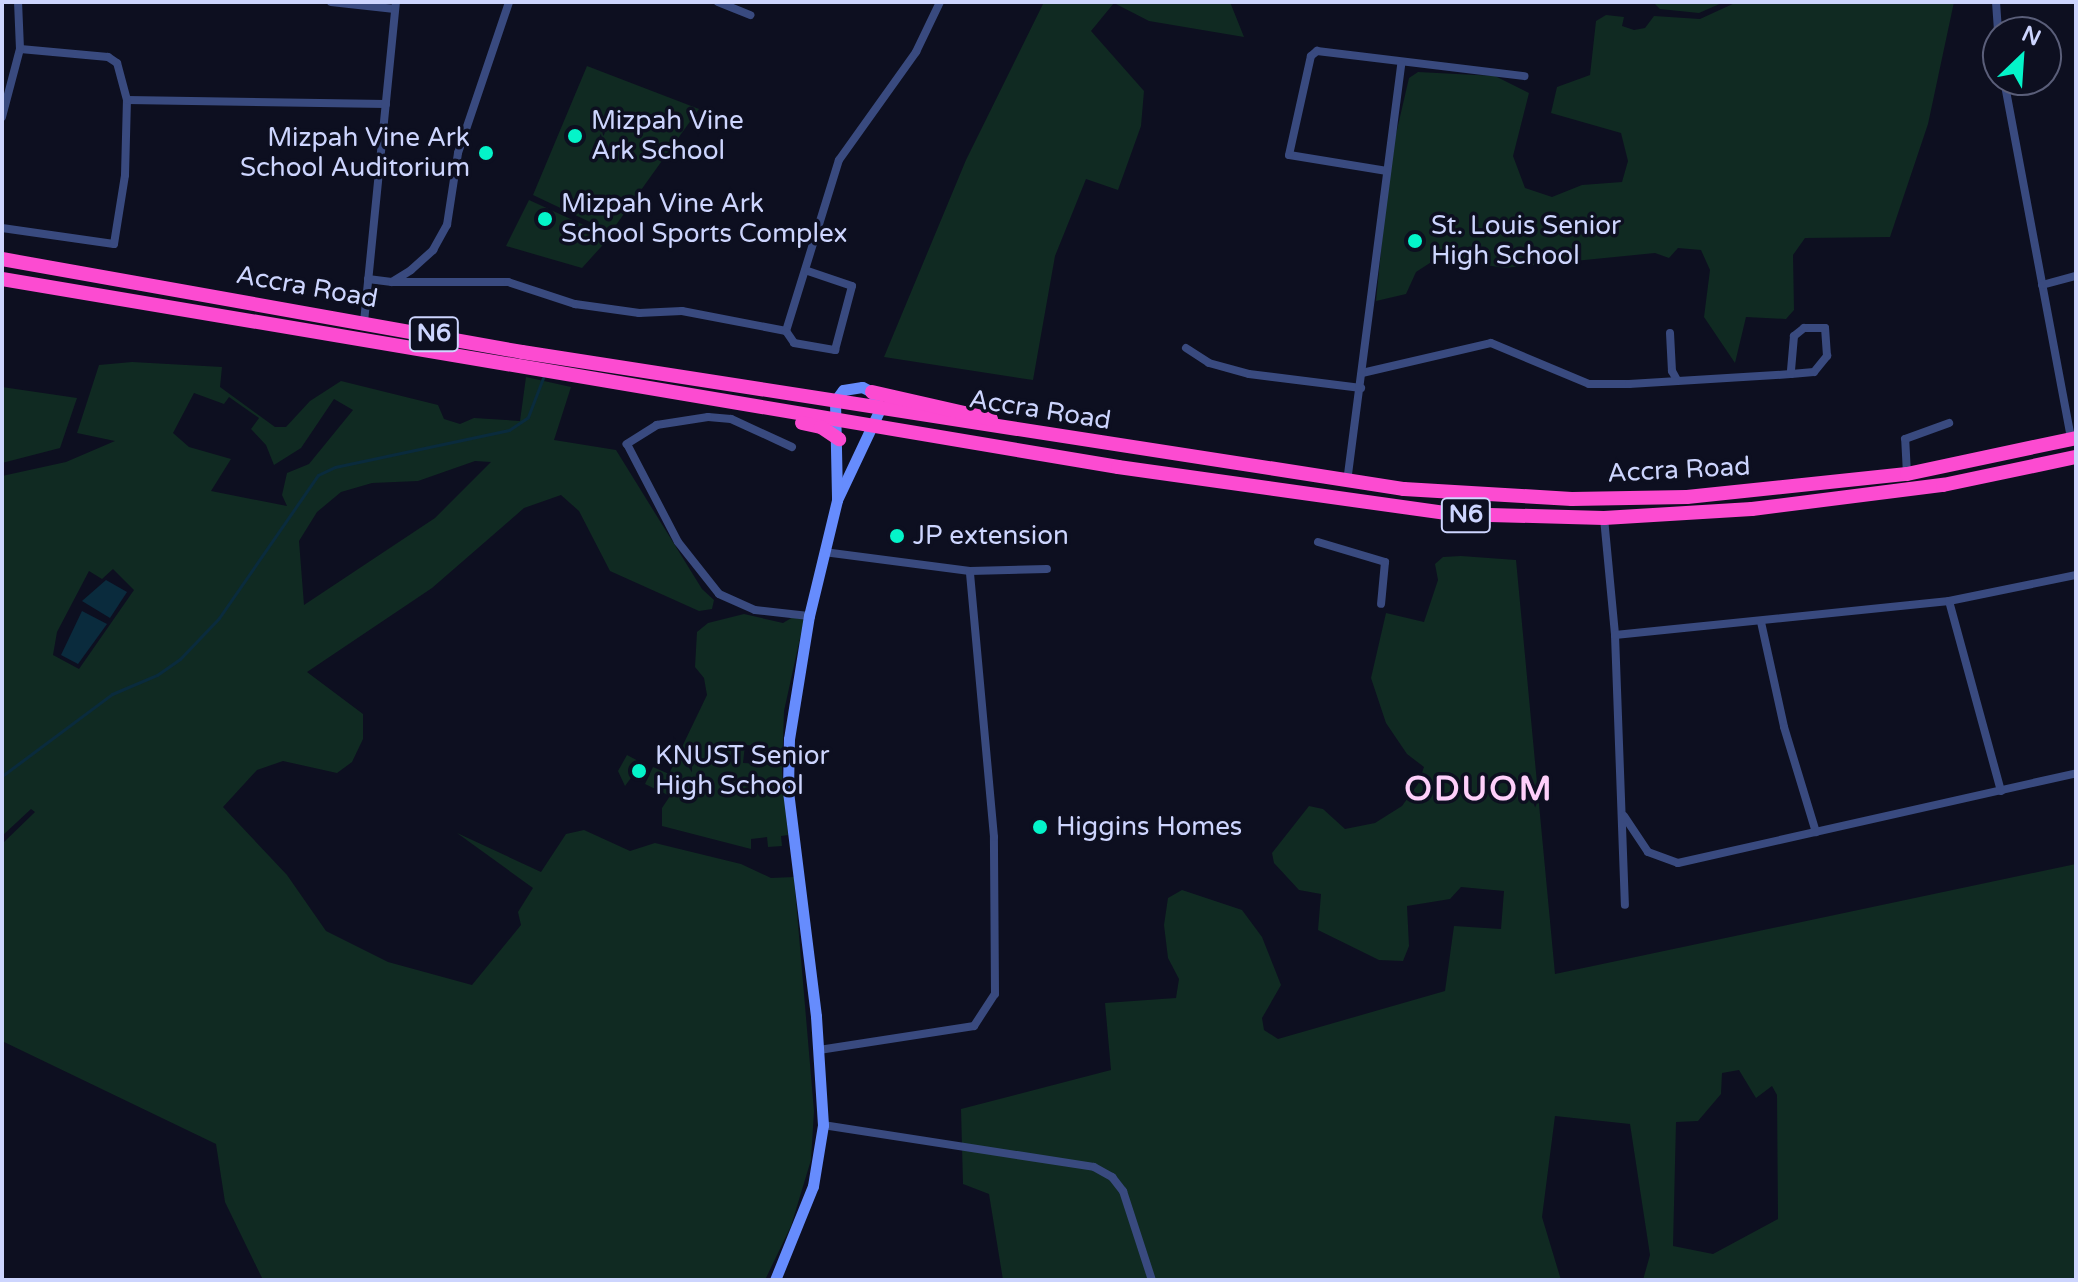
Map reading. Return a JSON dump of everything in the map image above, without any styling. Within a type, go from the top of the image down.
[{"type":"highway","name":"Accra Road","points":[[2,259],[880,409],[1347,483],[1524,496],[1647,498],[1907,474],[2073,438]]},
{"type":"highway","name":"Accra Road","points":[[2,279],[721,401],[1392,508],[1604,518],[1866,496],[2076,457]]},
{"type":"highway","points":[[872,392],[965,410],[1030,431]]},
{"type":"highway","points":[[721,401],[740,411],[821,427],[839,439]]},
{"type":"street","points":[[2,117],[20,49],[18,2]]},
{"type":"street","points":[[331,2],[396,6],[364,322]]},
{"type":"street","points":[[392,282],[433,250],[447,225],[458,153],[509,2]]},
{"type":"street","points":[[718,2],[751,15]]},
{"type":"street","points":[[786,331],[808,271],[839,160],[916,52],[940,2]]},
{"type":"street","points":[[2,228],[114,244],[125,175],[127,100],[119,67],[108,57],[20,49]]},
{"type":"street","points":[[1387,171],[1292,157],[1289,150],[1311,56],[1317,51],[1401,64],[1524,76]]},
{"type":"street","points":[[1347,483],[1401,64]]},
{"type":"street","points":[[2007,96],[2073,438]]},
{"type":"street","points":[[127,100],[386,104]]},
{"type":"street","points":[[368,279],[392,282],[508,282],[575,304],[639,313],[682,311],[786,331],[794,343],[835,350],[852,286],[808,271]]},
{"type":"street","points":[[2042,285],[2076,276]]},
{"type":"street","points":[[1362,373],[1491,343],[1589,384],[1791,374],[1814,372],[1827,356],[1825,328],[1804,328],[1794,336],[1791,374]]},
{"type":"street","points":[[1670,333],[1672,371],[1677,380]]},
{"type":"street","points":[[1186,348],[1196,357],[1249,374],[1361,388]]},
{"type":"street","points":[[775,1280],[813,1186],[823,1125],[819,1050],[788,790],[789,739],[809,616],[837,500],[857,449],[876,426],[880,409],[872,392],[850,386],[835,401],[839,439],[837,500]]},
{"type":"street","points":[[2064,404],[2076,402]]},
{"type":"street","points":[[792,447],[731,419],[708,417],[657,425],[627,444],[678,542],[719,594],[755,610],[809,616]]},
{"type":"street","points":[[1907,474],[1905,439],[1949,423]]},
{"type":"street","points":[[1604,518],[1615,635],[1625,905]]},
{"type":"street","points":[[1318,542],[1385,562],[1381,604]]},
{"type":"street","points":[[824,552],[970,571],[1047,569]]},
{"type":"street","points":[[819,1050],[974,1026],[995,994],[994,837],[970,571]]},
{"type":"street","points":[[1615,635],[1949,601],[2074,574]]},
{"type":"street","points":[[1949,601],[2001,791]]},
{"type":"street","points":[[1761,622],[1784,727],[1816,832]]},
{"type":"street","points":[[1624,816],[1648,852],[1678,863],[2076,773]]},
{"type":"street","points":[[823,1125],[1094,1167],[1112,1177],[1123,1191],[1152,1280]]},
{"type":"green space","points":[[1044,2],[1230,2],[1244,37],[1149,21],[1114,3],[1091,31],[1144,91],[1141,126],[1118,190],[1086,179],[1055,256],[1033,380],[884,357],[966,160]]},
{"type":"green space","points":[[1653,2],[1724,2],[1699,13],[1660,9]]},
{"type":"green space","points":[[1737,2],[1954,2],[1928,124],[1890,237],[1805,238],[1793,255],[1794,310],[1786,319],[1746,317],[1735,363],[1704,317],[1710,270],[1701,250],[1678,248],[1669,258],[1655,253],[1504,268],[1439,257],[1416,272],[1406,294],[1376,301],[1390,160],[1409,78],[1418,72],[1495,76],[1529,93],[1513,156],[1525,188],[1552,197],[1582,185],[1622,182],[1628,161],[1621,133],[1551,113],[1557,87],[1590,75],[1596,21],[1606,15],[1624,17],[1622,26],[1634,30],[1645,28],[1654,16],[1700,19]]},
{"type":"green space","points":[[587,66],[699,109],[611,232],[533,195]]},
{"type":"green space","name":"Mizpah Vine Ark School Sports Complex","points":[[529,200],[610,237],[582,268],[506,246]]},
{"type":"green space","points":[[132,362],[222,367],[220,387],[275,427],[286,427],[310,401],[341,381],[438,405],[444,419],[460,424],[474,418],[520,421],[526,377],[571,387],[554,440],[616,450],[702,589],[714,600],[712,609],[699,611],[610,571],[579,511],[561,495],[524,508],[432,588],[307,672],[363,714],[363,739],[352,762],[337,773],[283,761],[257,770],[223,807],[287,875],[326,931],[388,962],[472,985],[521,925],[518,912],[533,888],[457,833],[541,872],[566,834],[584,830],[630,851],[655,843],[741,864],[771,878],[794,877],[814,1111],[811,1160],[791,1226],[765,1280],[263,1280],[225,1202],[216,1144],[2,1041],[2,844],[35,812],[31,809],[2,836],[2,476],[66,462],[115,441],[77,433],[99,365]],"holes":[[[194,393],[224,404],[229,397],[259,418],[251,429],[266,445],[274,465],[301,448],[334,399],[353,410],[309,464],[287,473],[282,495],[287,506],[211,491],[231,459],[189,447],[173,433]],[[475,461],[491,462],[435,518],[304,605],[299,541],[317,512],[341,492],[372,483],[418,481]],[[113,569],[134,590],[79,669],[53,655],[57,632],[89,571],[102,579]]]},
{"type":"green space","points":[[2,387],[77,398],[60,448],[2,463]]},
{"type":"green space","points":[[1443,557],[1516,560],[1555,974],[2076,864],[2076,1280],[1643,1280],[1650,1255],[1630,1124],[1555,1116],[1542,1217],[1561,1280],[1003,1280],[989,1194],[963,1184],[961,1109],[1111,1070],[1105,1003],[1176,998],[1179,979],[1168,958],[1164,925],[1168,898],[1182,890],[1242,910],[1262,937],[1281,985],[1262,1018],[1264,1030],[1278,1039],[1445,991],[1454,926],[1501,929],[1504,891],[1461,887],[1450,899],[1407,906],[1409,946],[1403,961],[1379,960],[1318,930],[1321,894],[1299,890],[1274,863],[1272,853],[1309,806],[1323,809],[1345,829],[1375,823],[1402,806],[1418,784],[1424,767],[1407,754],[1386,723],[1371,678],[1386,613],[1424,622],[1438,580],[1435,564]],"holes":[[[1739,1070],[1756,1098],[1772,1086],[1777,1095],[1778,1219],[1713,1254],[1673,1246],[1676,1122],[1698,1121],[1721,1094],[1722,1073]]]},
{"type":"green space","points":[[744,614],[783,623],[793,617],[804,620],[784,711],[782,772],[788,835],[781,836],[782,846],[768,847],[767,837],[751,839],[751,849],[662,826],[662,808],[670,796],[645,784],[653,767],[669,774],[707,695],[704,678],[695,667],[697,632],[708,623]],"holes":[[[745,745],[764,746],[764,764],[743,763]]]},
{"type":"green space","points":[[627,755],[642,763],[625,786],[618,771]]},
{"type":"water","points":[[106,580],[127,592],[110,618],[82,601]]},
{"type":"water","points":[[82,611],[107,624],[78,664],[61,655]]},
{"type":"waterway","points":[[2,776],[112,694],[157,675],[180,659],[219,618],[318,475],[335,467],[509,430],[528,417],[543,378]]},
{"type":"place","name":"Mizpah Vine Ark School","points":[[575,136]]},
{"type":"place","name":"Mizpah Vine Ark School Auditorium","points":[[486,153]]},
{"type":"place","name":"Mizpah Vine Ark School Sports Complex","points":[[545,219]]},
{"type":"place","name":"St. Louis Senior High School","points":[[1415,241]]},
{"type":"place","name":"JP extension","points":[[897,536]]},
{"type":"place","name":"KNUST Senior High School","points":[[639,771]]},
{"type":"place","name":"Higgins Homes","points":[[1040,827]]},
{"type":"district","name":"ODUOM","points":[[1479,790]]}]
